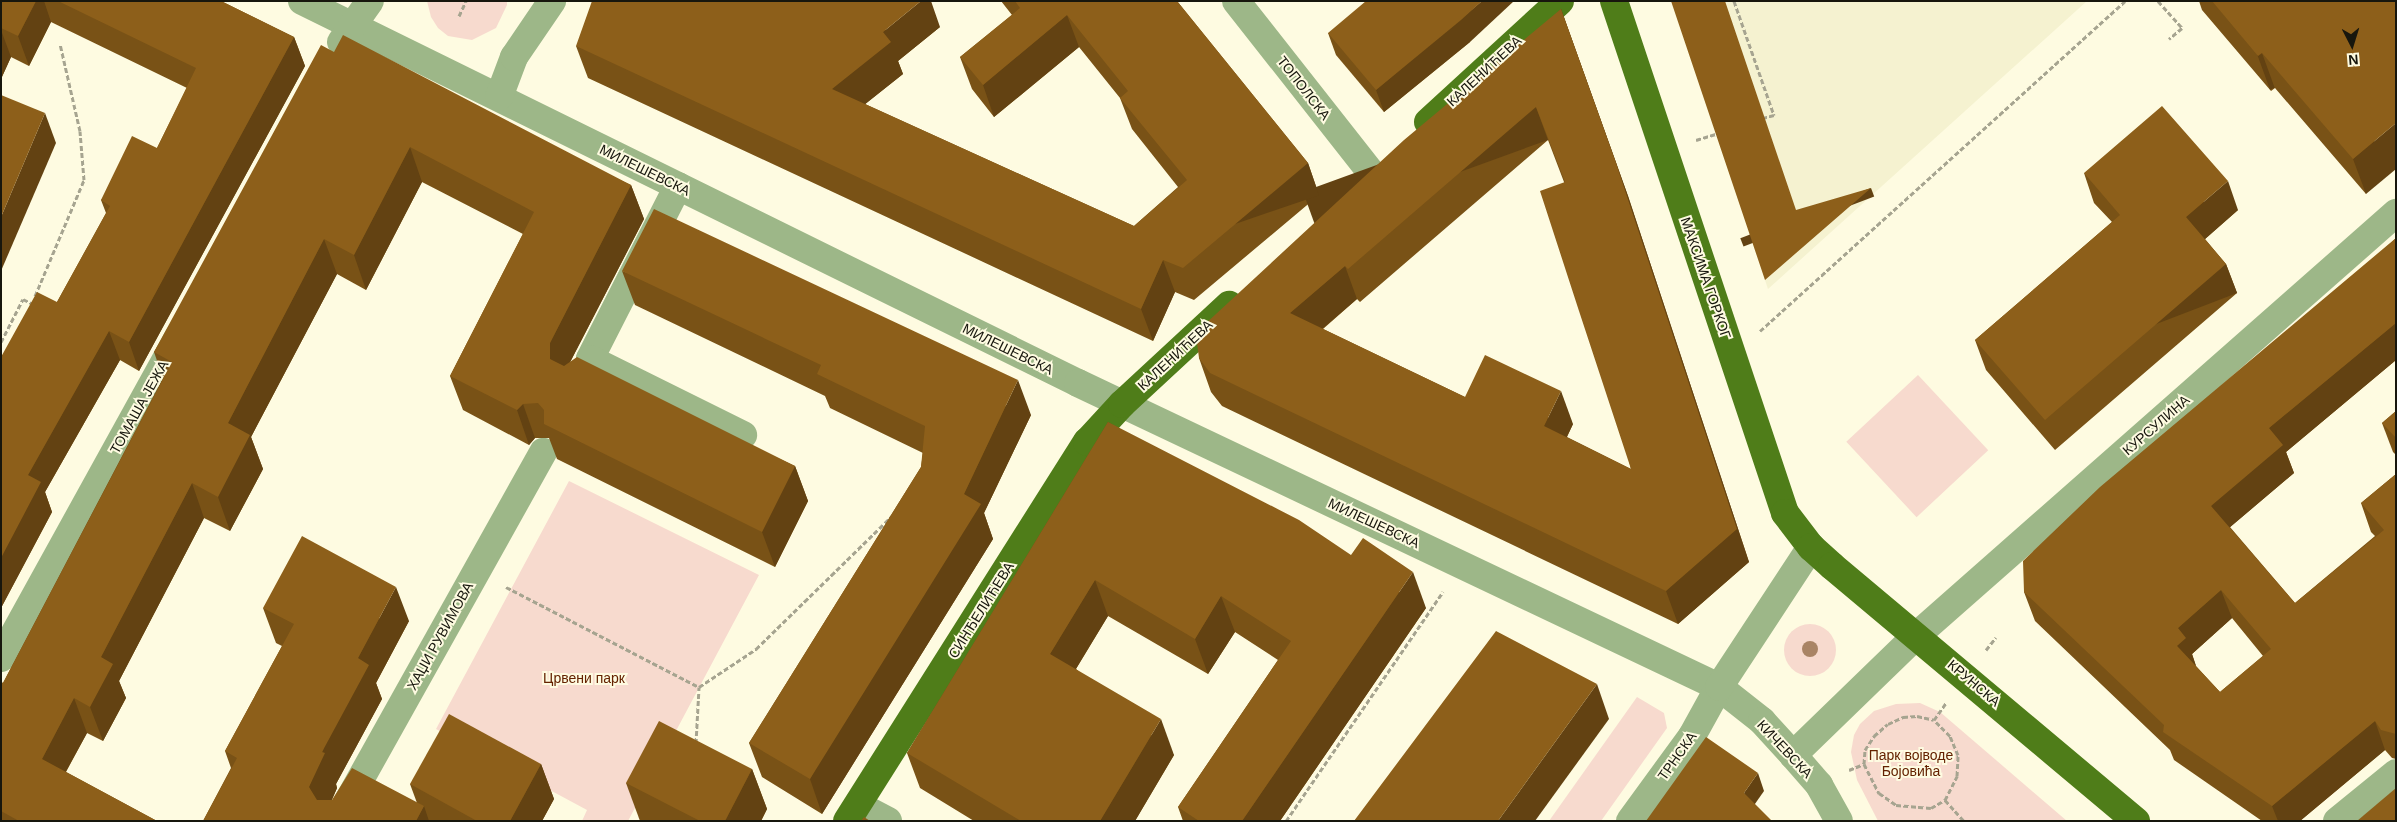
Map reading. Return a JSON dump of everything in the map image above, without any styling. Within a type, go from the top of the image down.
[{"type":"main road","name":"КАЛЕНИЋЕВА","points":[[1350,194],[1560,1]]},
{"type":"main road","name":"МАКСИМА ГОРКОГ","points":[[1614,1],[1786,513],[1811,547]]},
{"type":"main road","name":"КАЛЕНИЋЕВА","points":[[1122,404],[1248,287]]},
{"type":"main road","name":"СИНЂЕЛИЋЕВА","points":[[853,813],[1087,442],[1122,404]]},
{"type":"main road","name":"КРУНСКА","points":[[1811,547],[2136,821]]},
{"type":"street","name":"МИЛЕШЕВСКА","points":[[302,1],[1122,404],[1719,688]]},
{"type":"street","points":[[326,63],[370,1]]},
{"type":"street","points":[[498,97],[514,57],[552,1]]},
{"type":"street","name":"ТОПОЛСКА","points":[[1236,1],[1372,174]]},
{"type":"street","points":[[576,386],[678,186]]},
{"type":"street","name":"КУРСУЛИНА","points":[[1793,755],[1916,636],[2396,213]]},
{"type":"street","name":"ТОМАША ЈЕЖА","points":[[1,658],[188,318]]},
{"type":"street","points":[[590,360],[743,435]]},
{"type":"street","name":"ХАЏИ РУВИМОВА","points":[[338,821],[543,452]]},
{"type":"street","name":"ТРНСКА","points":[[1630,821],[1692,736],[1719,688],[1811,547]]},
{"type":"street","name":"КИЧЕВСКА","points":[[1719,688],[1762,721],[1793,755],[1818,785],[1839,821]]},
{"type":"street","points":[[2337,821],[2396,773]]},
{"type":"street","points":[[853,813],[888,821]]},
{"type":"path","points":[[459,16],[466,1]]},
{"type":"path","points":[[1734,1],[1774,115],[1755,121]]},
{"type":"path","points":[[1755,335],[2125,1]]},
{"type":"path","points":[[2158,1],[2182,28],[2169,39]]},
{"type":"path","points":[[32,304],[84,180],[80,131],[60,44]]},
{"type":"path","points":[[1690,142],[1727,130]]},
{"type":"path","points":[[1,342],[23,299],[40,308]]},
{"type":"path","points":[[699,687],[756,649],[894,514]]},
{"type":"path","points":[[1286,821],[1461,564]]},
{"type":"path","points":[[476,571],[699,687]]},
{"type":"path","points":[[696,746],[699,687]]},
{"type":"path","points":[[1934,720],[1917,716],[1903,717],[1888,724],[1870,743],[1864,764],[1879,793],[1896,805],[1931,808],[1946,800],[1964,821]]},
{"type":"path","points":[[1818,785],[1864,764]]},
{"type":"shaded area","points":[[1672,1],[2087,1],[1768,289]]},
{"type":"green space","points":[[427,1],[507,1],[507,5],[496,28],[472,40],[448,36],[438,28],[431,17]]},
{"type":"green space","points":[[1918,375],[1988,450],[1917,517],[1846,442]]},
{"type":"green space","name":"Црвени парк","points":[[569,481],[759,575],[628,821],[582,821],[587,810],[436,729]]},
{"type":"green space","points":[[1810,624],[1824,628],[1832,636],[1836,650],[1832,664],[1824,672],[1810,676],[1796,672],[1788,664],[1784,650],[1788,636],[1796,628]]},
{"type":"green space","points":[[1637,697],[1664,713],[1667,728],[1601,821],[1549,821]]},
{"type":"green space","name":"Парк војводе Бојовића","points":[[1920,703],[1940,712],[2067,821],[1878,821],[1857,780],[1851,752],[1854,735],[1860,724],[1874,711],[1896,704]]},
{"type":"building","points":[[1,1],[36,1],[18,36],[1,28]]},
{"type":"building","points":[[58,1],[221,1],[294,37],[129,342],[109,331],[28,475],[41,482],[1,558],[1,357],[37,292],[57,302],[110,206],[101,200],[132,136],[157,148],[196,68]]},
{"type":"building","points":[[592,1],[921,1],[883,32],[891,42],[832,89],[1134,226],[1187,180],[1120,98],[1128,91],[1067,15],[983,85],[960,57],[1020,8],[1015,1],[1177,1],[1308,163],[1183,268],[1163,260],[1141,309],[576,46]]},
{"type":"building","points":[[1366,1],[1482,1],[1376,90],[1328,33]]},
{"type":"building","points":[[1671,1],[1725,1],[1796,210],[1871,188],[1765,280]]},
{"type":"building","points":[[2212,1],[2396,1],[2396,123],[2353,159],[2262,53],[2258,56]]},
{"type":"building","points":[[1561,9],[1616,163],[1737,529],[1666,591],[1210,373],[1199,358],[1197,343],[1203,326],[1404,140]],"holes":[[[1536,107],[1565,182],[1540,191],[1631,469],[1544,426],[1561,391],[1485,355],[1465,397],[1290,313],[1345,266],[1348,269]]]},
{"type":"building","points":[[343,35],[631,185],[550,343],[550,359],[564,366],[577,357],[795,466],[762,532],[544,424],[544,410],[538,403],[523,404],[517,410],[450,376],[534,212],[410,147],[354,255],[324,239],[228,423],[250,435],[218,497],[192,483],[101,657],[113,664],[90,707],[74,698],[42,759],[157,821],[19,821],[1,811],[1,682],[3,683],[172,362],[154,352],[321,45],[334,52]]},
{"type":"building","points":[[1,95],[45,113],[1,217]]},
{"type":"building","points":[[2162,106],[2228,181],[2186,217],[2226,264],[2045,420],[1975,340],[2120,215],[2084,173]]},
{"type":"building","points":[[654,209],[1018,380],[964,494],[981,504],[810,779],[749,743],[921,467],[925,426],[817,374],[821,365],[622,271]]},
{"type":"building","points":[[2396,238],[2396,323],[2269,428],[2283,445],[2211,506],[2295,603],[2384,530],[2361,503],[2396,474],[2396,734],[2381,730],[2375,721],[2272,806],[2163,732],[2164,725],[2024,592],[2023,561],[2100,487]],"holes":[[[2221,590],[2271,649],[2220,692],[2177,646],[2186,638],[2178,628]]]},
{"type":"building","points":[[2396,411],[2396,438],[2382,423]]},
{"type":"building","points":[[1108,422],[1299,520],[1351,555],[1363,538],[1413,572],[1242,821],[1199,821],[1178,807],[1291,641],[1221,596],[1195,639],[1095,580],[1050,654],[1161,719],[1100,821],[1021,821],[907,753]]},
{"type":"building","points":[[302,536],[396,587],[358,658],[369,665],[322,752],[325,753],[309,787],[317,800],[332,800],[352,768],[424,806],[416,821],[203,821],[237,758],[225,751],[294,624],[263,608]]},
{"type":"building","points":[[1496,631],[1597,684],[1498,821],[1354,821]]},
{"type":"building","points":[[449,714],[541,764],[510,821],[477,821],[410,784]]},
{"type":"building","points":[[659,721],[752,769],[725,821],[700,821],[626,783]]},
{"type":"building","points":[[1706,737],[1758,773],[1744,793],[1772,821],[1646,821]]},
{"type":"building","points":[[2396,788],[2396,821],[2357,821]]},
{"type":"building","points":[[864,817],[870,821],[861,821]]}]
